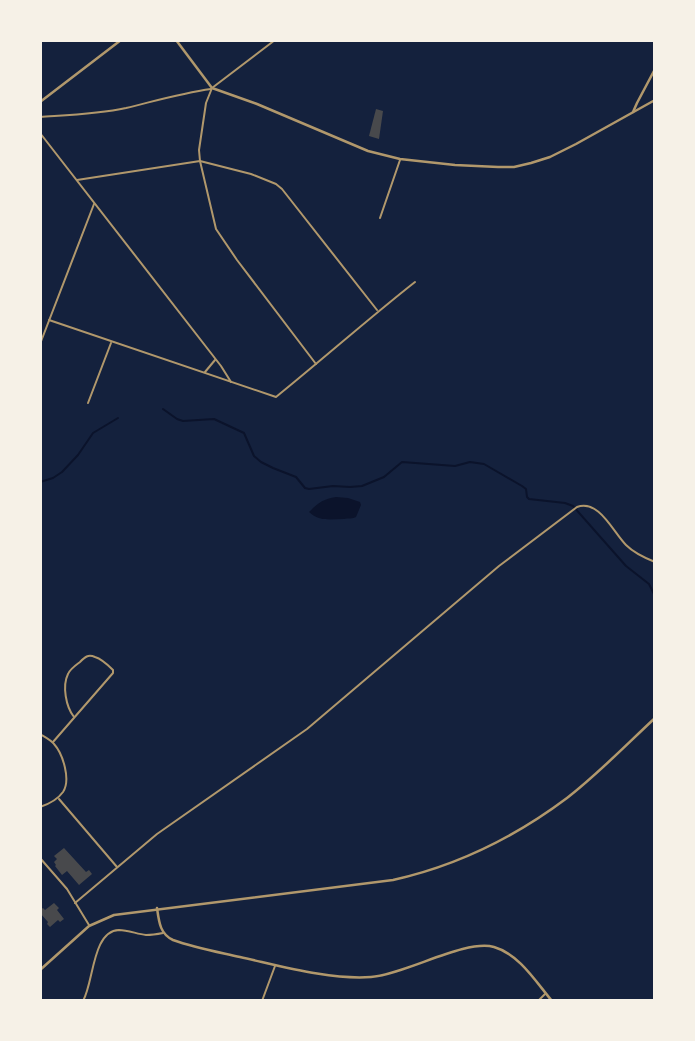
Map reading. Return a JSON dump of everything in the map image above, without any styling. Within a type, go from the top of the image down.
[{"type":"street","points":[[40,102],[121,40]]},
{"type":"street","points":[[176,40],[212,88],[368,151],[400,159],[455,165],[523,165],[550,157],[655,100]]},
{"type":"street","points":[[40,117],[125,108],[212,88],[275,40]]},
{"type":"street","points":[[633,112],[655,69]]},
{"type":"street","points":[[212,88],[206,103],[200,137],[200,161],[216,229],[317,364]]},
{"type":"street","points":[[40,133],[231,382]]},
{"type":"street","points":[[380,218],[400,159]]},
{"type":"street","points":[[77,180],[200,161],[251,174],[276,184],[378,311]]},
{"type":"street","points":[[40,344],[94,202]]},
{"type":"street","points":[[49,320],[276,397],[415,282]]},
{"type":"street","points":[[88,403],[111,342]]},
{"type":"street","points":[[204,373],[216,359]]},
{"type":"street","points":[[75,903],[157,834],[307,729],[499,566],[576,507],[594,509],[606,518],[628,547],[655,562]]},
{"type":"street","points":[[53,742],[113,673],[109,666],[97,657],[84,658],[68,674],[67,701],[74,717]]},
{"type":"street","points":[[40,970],[89,926],[114,915],[393,880],[444,866],[481,850],[545,814],[590,778],[655,718]]},
{"type":"street","points":[[40,734],[53,742],[67,778],[66,788],[58,797],[40,807]]},
{"type":"street","points":[[58,797],[117,868]]},
{"type":"street","points":[[40,858],[67,890],[89,926]]},
{"type":"street","points":[[157,908],[163,933],[180,943],[325,974],[372,977],[463,949],[490,946],[512,956],[552,1001]]},
{"type":"street","points":[[83,1001],[88,991],[99,944],[105,935],[120,930],[146,935],[163,933]]},
{"type":"street","points":[[262,1001],[275,965]]},
{"type":"street","points":[[537,1001],[545,994]]},
{"type":"water","points":[[336,497],[360,502],[356,517],[325,519],[309,512],[321,502]]},
{"type":"building","points":[[376,109],[383,111],[379,139],[369,136]]},
{"type":"building","points":[[64,848],[86,872],[89,870],[92,874],[79,885],[67,871],[62,875],[55,866],[57,859],[54,856]]},
{"type":"building","points":[[54,903],[64,919],[60,922],[58,920],[50,927],[40,910],[45,910]]},
{"type":"waterway","points":[[163,409],[183,421],[214,419],[244,433],[254,456],[261,462],[296,477],[309,489],[362,486],[384,477],[402,462],[455,466],[470,462],[484,464],[526,489],[529,499],[573,506],[626,566],[649,584],[655,596]]},
{"type":"waterway","points":[[40,482],[62,472],[93,433],[118,418]]}]
